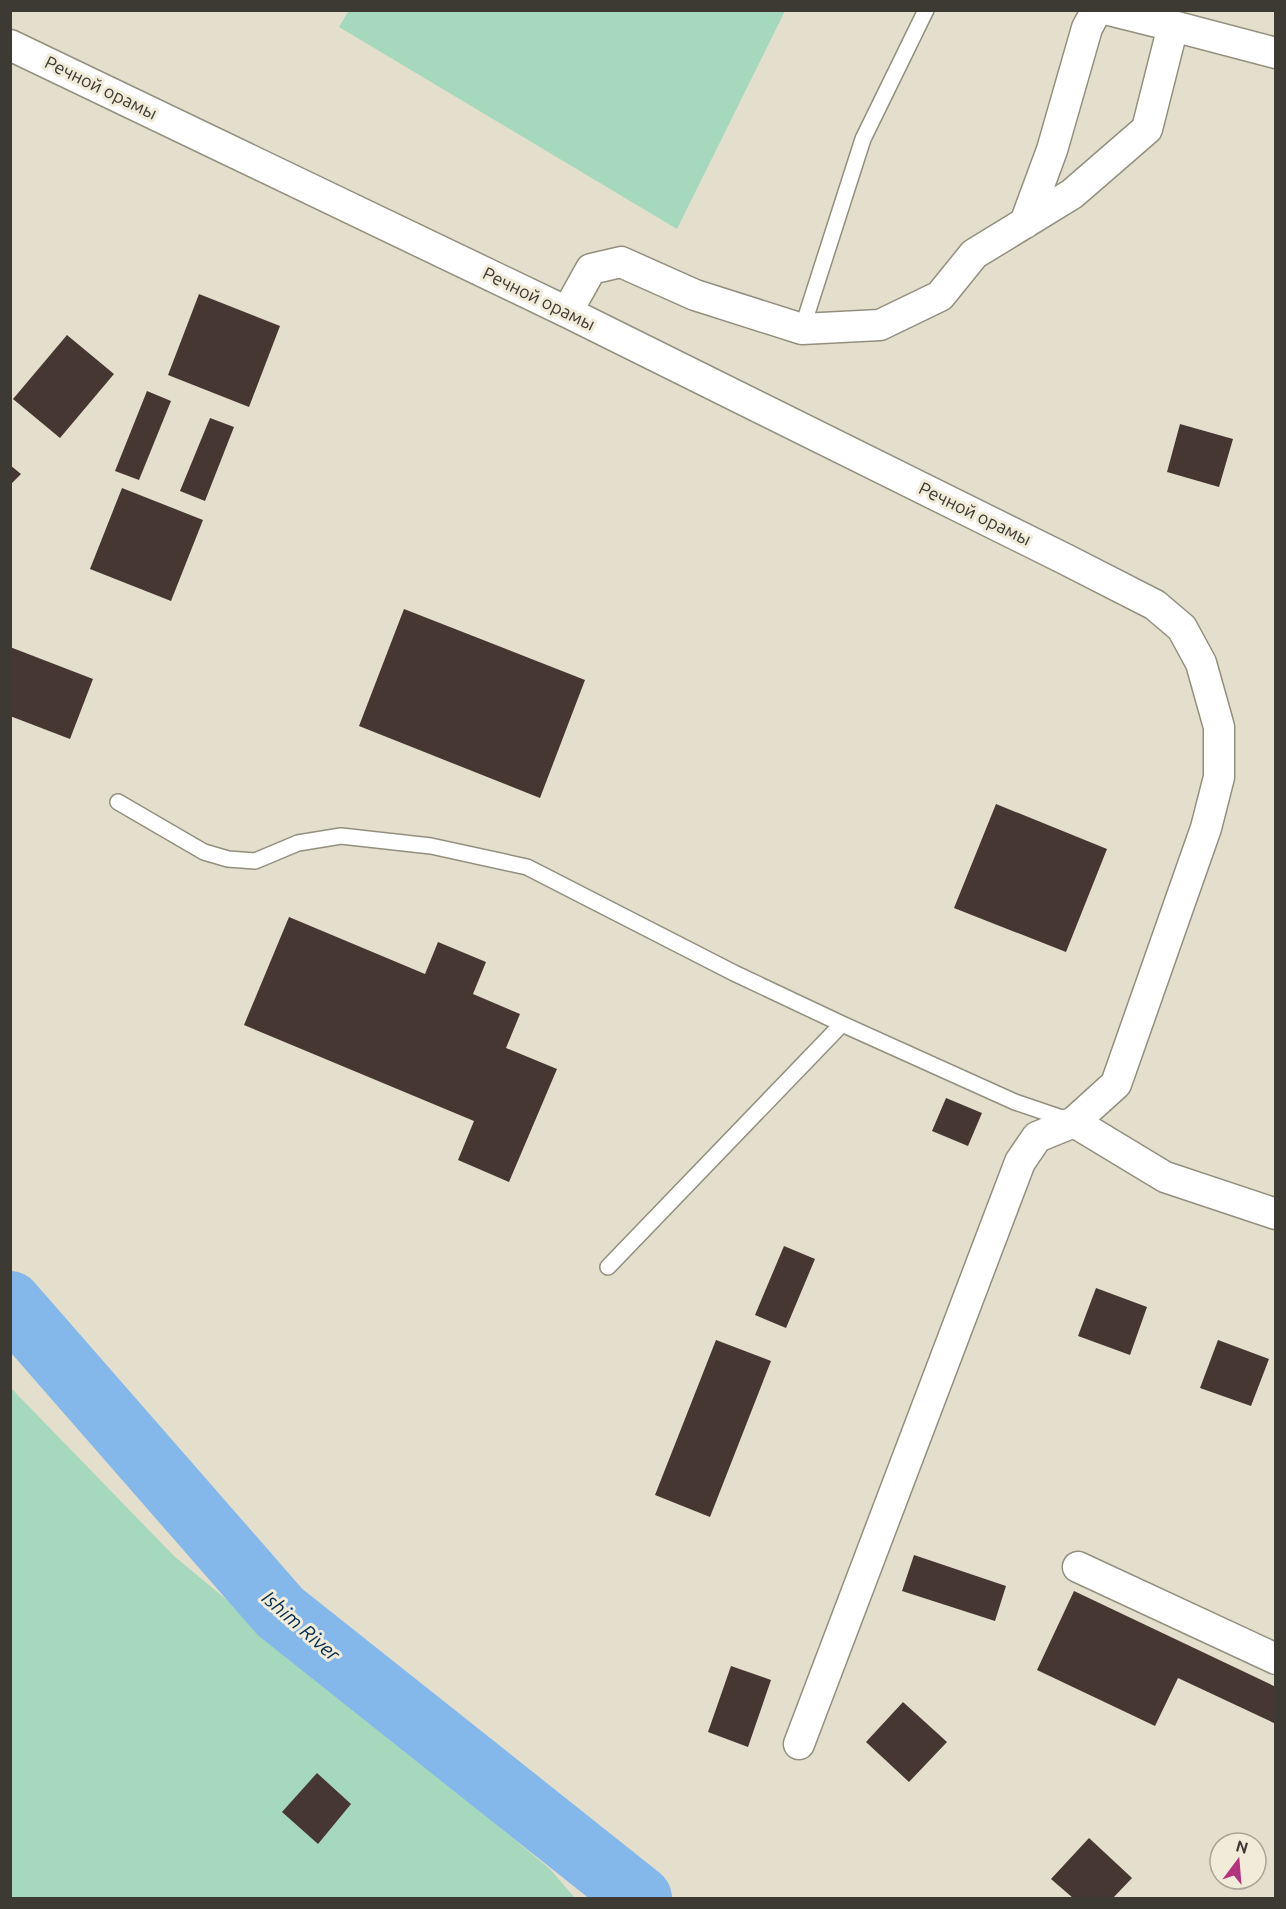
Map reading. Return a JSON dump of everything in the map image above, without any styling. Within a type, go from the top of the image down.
[{"type":"street","points":[[1025,223],[1052,150],[1087,28],[1094,15],[1100,10]]},
{"type":"street","points":[[1109,10],[1275,53]]},
{"type":"street","points":[[567,312],[591,269],[621,262],[695,295],[802,328],[880,325],[940,296],[974,254],[1072,194],[1147,129],[1173,26]]},
{"type":"street","name":"Речной орамы","points":[[10,45],[567,312],[1065,559],[1155,606],[1182,628],[1201,663],[1219,726],[1219,777],[1206,828],[1116,1084],[1074,1122]]},
{"type":"street","points":[[799,1744],[1020,1162],[1037,1137],[1074,1122],[1164,1178],[1275,1214]]},
{"type":"street","points":[[1078,1567],[1275,1659]]},
{"type":"lane","points":[[802,328],[862,139],[926,10]]},
{"type":"lane","points":[[118,801],[204,852],[228,859],[255,861],[298,843],[341,836],[431,846],[527,867],[734,973],[843,1024],[1015,1102],[1074,1122]]},
{"type":"lane","points":[[608,1267],[843,1024]]},
{"type":"green space","points":[[349,10],[785,11],[677,229],[339,27]]},
{"type":"green space","points":[[10,1387],[174,1556],[550,1869],[575,1898],[11,1898]]},
{"type":"building","points":[[199,294],[280,326],[249,407],[168,375]]},
{"type":"building","points":[[67,335],[114,374],[60,438],[13,399]]},
{"type":"building","points":[[147,391],[171,401],[139,480],[115,471]]},
{"type":"building","points":[[210,418],[234,427],[205,501],[180,491]]},
{"type":"building","points":[[1180,424],[1233,439],[1219,487],[1167,472]]},
{"type":"building","points":[[10,465],[21,474],[10,485]]},
{"type":"building","points":[[122,488],[203,520],[171,601],[90,569]]},
{"type":"building","points":[[404,609],[585,680],[540,798],[359,726]]},
{"type":"building","points":[[10,647],[93,679],[70,739],[10,716]]},
{"type":"building","points":[[996,804],[1107,849],[1066,952],[954,908]]},
{"type":"building","points":[[289,917],[425,974],[438,942],[486,962],[473,994],[520,1014],[506,1048],[557,1069],[509,1182],[458,1160],[474,1121],[244,1025]]},
{"type":"building","points":[[946,1098],[982,1113],[968,1146],[932,1131]]},
{"type":"building","points":[[784,1246],[815,1259],[786,1328],[755,1315]]},
{"type":"building","points":[[1096,1288],[1147,1307],[1130,1355],[1078,1336]]},
{"type":"building","points":[[716,1340],[771,1361],[710,1517],[655,1495]]},
{"type":"building","points":[[1218,1340],[1269,1359],[1251,1406],[1200,1388]]},
{"type":"building","points":[[914,1555],[1006,1586],[995,1621],[902,1591]]},
{"type":"building","points":[[1074,1591],[1276,1687],[1276,1724],[1178,1678],[1155,1726],[1037,1670]]},
{"type":"building","points":[[731,1666],[771,1680],[748,1747],[708,1732]]},
{"type":"building","points":[[903,1702],[947,1742],[909,1782],[866,1742]]},
{"type":"building","points":[[317,1773],[351,1804],[318,1844],[282,1812]]},
{"type":"building","points":[[1089,1838],[1132,1878],[1113,1898],[1073,1898],[1051,1879]]},
{"type":"waterway","name":"Ishim River","points":[[10,1303],[280,1612],[640,1898]]}]
